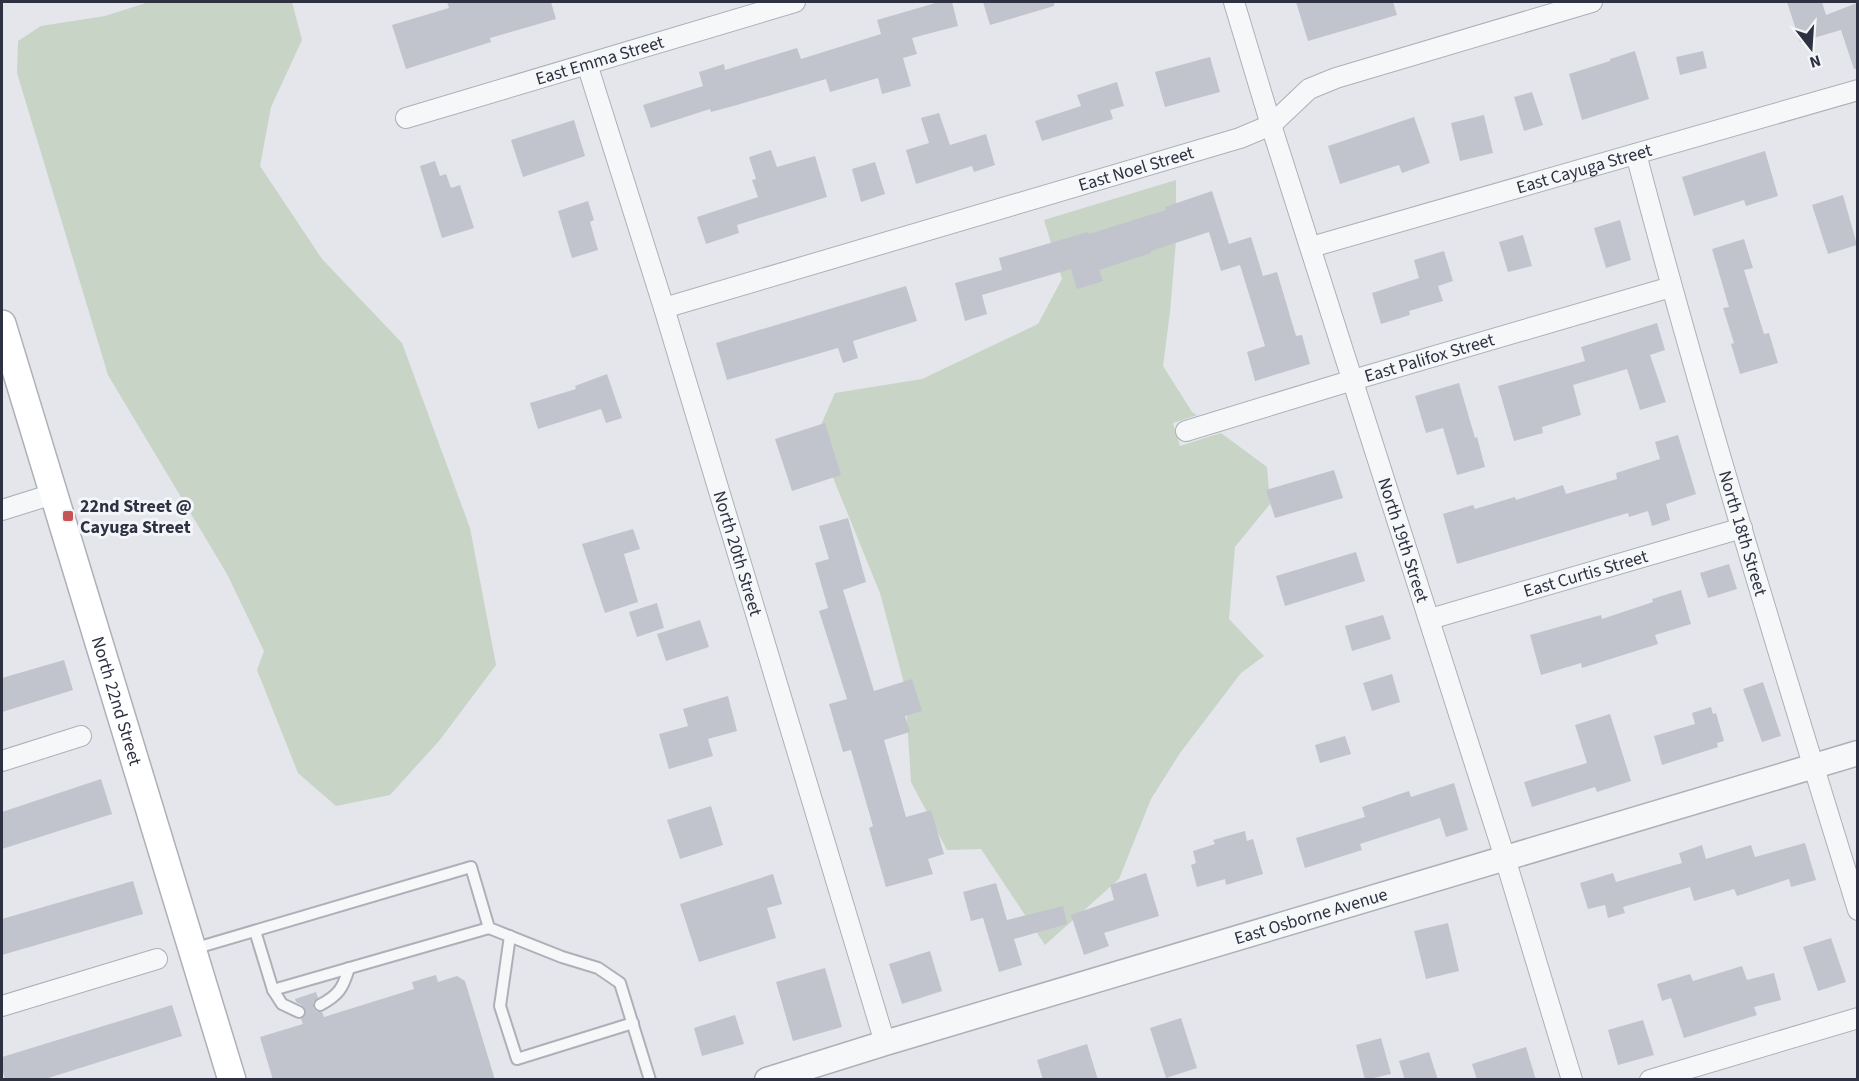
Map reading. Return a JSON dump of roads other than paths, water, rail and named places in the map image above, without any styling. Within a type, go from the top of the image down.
[{"type":"main road","name":"North 22nd Street","points":[[2,324],[14,381],[53,494],[232,1080]]},
{"type":"street","name":"East Emma Street","points":[[406,118],[795,2]]},
{"type":"street","name":"North 19th Street","points":[[1234,2],[1271,125],[1505,858],[1572,1080]]},
{"type":"street","name":"East Noel Street","points":[[664,308],[1240,138],[1271,125],[1309,89],[1336,78],[1592,2]]},
{"type":"street","name":"North 20th Street","points":[[587,64],[664,308],[885,1042]]},
{"type":"street","name":"East Cayuga Street","points":[[1311,247],[1857,90]]},
{"type":"street","name":"North 18th Street","points":[[1636,154],[1671,287],[1857,910]]},
{"type":"street","name":"East Palifox Street","points":[[1186,431],[1671,287]]},
{"type":"street","points":[[2,510],[53,494]]},
{"type":"street","name":"East Curtis Street","points":[[1430,619],[1742,528]]},
{"type":"street","points":[[2,761],[81,736]]},
{"type":"street","name":"East Osborne Avenue","points":[[767,1080],[885,1042],[1857,753]]},
{"type":"street","points":[[2,1006],[157,959]]},
{"type":"street","points":[[1650,1080],[1857,1018]]},
{"type":"lane","points":[[192,950],[471,867],[489,928]]},
{"type":"lane","points":[[273,990],[489,928],[562,957],[598,968],[620,983],[650,1080]]},
{"type":"lane","points":[[255,931],[273,990],[282,1004],[299,1012]]},
{"type":"lane","points":[[510,936],[500,1006],[516,1059],[633,1023]]},
{"type":"lane","points":[[320,1005],[334,998],[344,984],[349,968]]},
{"type":"place","name":"22nd Street @ Cayuga Street","points":[[68,516]]}]
